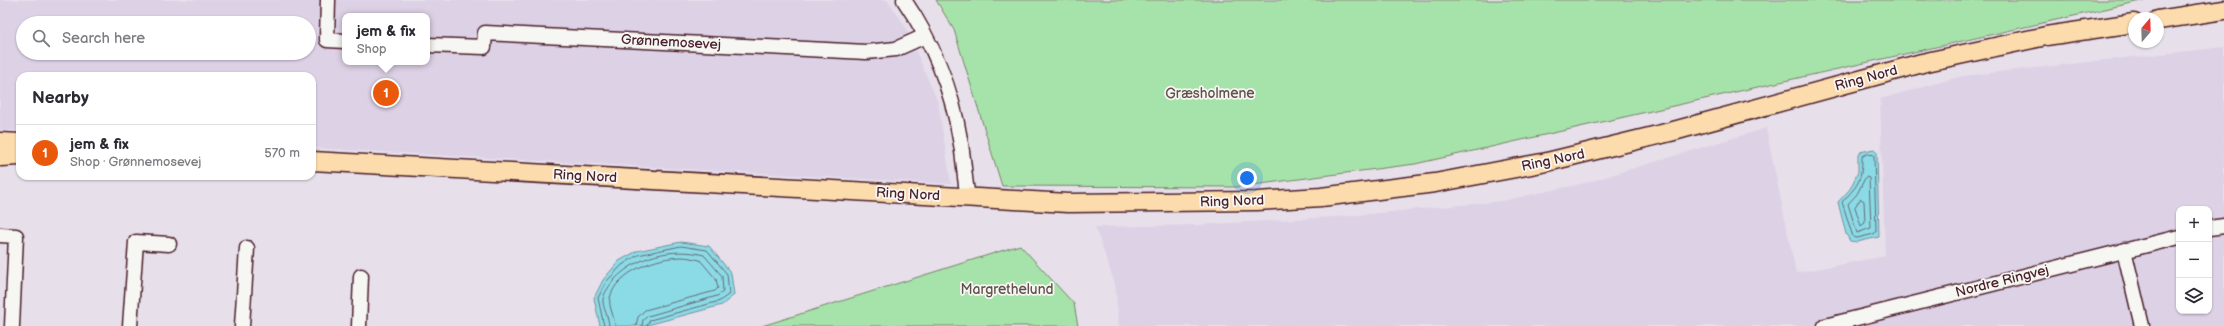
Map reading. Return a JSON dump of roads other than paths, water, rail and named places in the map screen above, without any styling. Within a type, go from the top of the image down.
[{"type":"main road","points":[[2164,19],[2224,10]]},
{"type":"main road","points":[[2186,16],[2224,18]]},
{"type":"main road","name":"Ring Nord","points":[[316,162],[1068,203],[1257,201],[1320,197],[1435,182],[1547,162],[1678,130],[1922,63],[2046,36],[2128,24]]},
{"type":"main road","points":[[0,142],[16,143]]},
{"type":"main road","points":[[0,157],[16,156]]},
{"type":"street","points":[[328,0],[327,40],[342,41]]},
{"type":"street","points":[[904,0],[931,46],[953,109],[960,139],[968,197]]},
{"type":"street","name":"Grønnemosevej","points":[[430,45],[484,47],[485,33],[866,52],[896,49],[925,36]]},
{"type":"street","points":[[2212,228],[2224,226]]},
{"type":"street","points":[[0,235],[16,236],[12,326]]},
{"type":"street","name":"Nordre Ringvej","points":[[1832,325],[2176,238]]},
{"type":"street","points":[[130,326],[136,242],[168,244]]},
{"type":"street","points":[[242,326],[247,248]]},
{"type":"street","points":[[2124,250],[2142,326]]},
{"type":"street","points":[[359,326],[362,276]]},
{"type":"water","points":[[1874,149],[1877,152],[1879,237],[1857,242],[1850,241],[1846,234],[1838,202],[1850,189],[1858,172],[1858,157],[1860,152]]},
{"type":"water","points":[[681,242],[709,246],[731,273],[734,295],[722,305],[644,326],[600,326],[594,298],[603,280],[619,261],[637,251]]},
{"type":"place","name":"jem & fix","points":[[386,93]]},
{"type":"park label","name":"Græsholmene","points":[[1210,93]]},
{"type":"park label","name":"Margrethelund","points":[[1007,289]]}]
